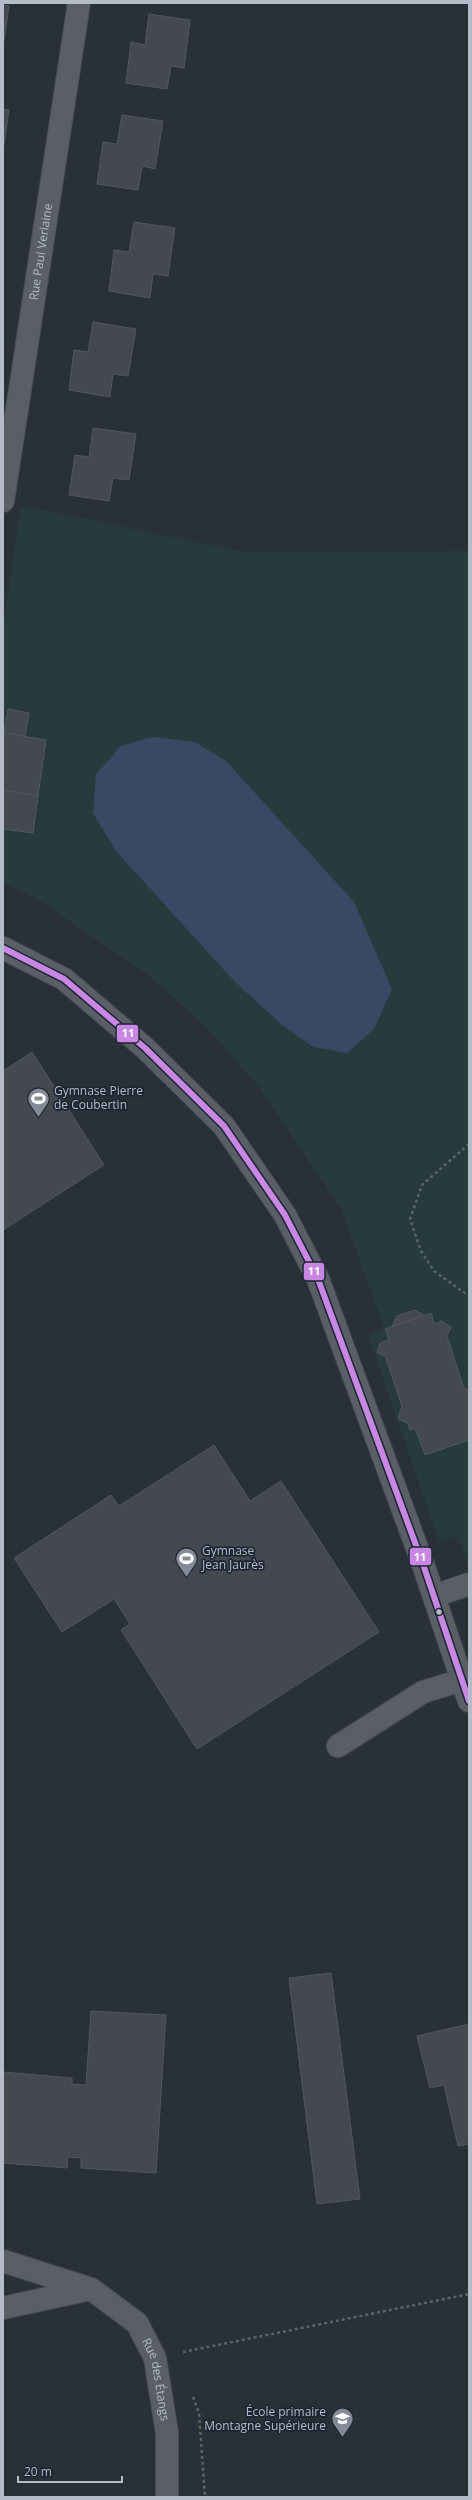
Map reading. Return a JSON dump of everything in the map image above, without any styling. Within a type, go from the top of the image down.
[{"type":"street","name":"Rue Paul Verlaine","points":[[3,501],[79,3]]},
{"type":"street","points":[[3,948],[64,979],[145,1048],[224,1126],[285,1215],[318,1279],[434,1596],[469,1701]]},
{"type":"street","points":[[434,1596],[469,1584]]},
{"type":"street","points":[[338,1746],[423,1692],[462,1680]]},
{"type":"street","name":"Rue des Étangs","points":[[3,2261],[91,2289],[137,2323],[155,2358],[167,2433],[167,2497]]},
{"type":"street","points":[[3,2308],[91,2289]]},
{"type":"path","points":[[469,1144],[422,1185],[410,1219],[421,1252],[434,1271],[469,1296]]},
{"type":"path","points":[[155,2358],[469,2294]]},
{"type":"green space","points":[[21,506],[247,552],[469,551],[469,1569],[457,1536],[439,1542],[368,1335],[384,1328],[341,1208],[258,1086],[208,1029],[150,976],[34,897],[3,883],[3,629]]},
{"type":"water","points":[[153,737],[195,742],[226,761],[354,902],[392,989],[374,1029],[347,1053],[313,1047],[282,1025],[234,981],[116,851],[93,813],[96,774],[121,746]]},
{"type":"building","points":[[3,5],[9,6],[3,47]]},
{"type":"building","points":[[149,14],[190,20],[184,68],[171,66],[167,89],[126,83],[131,42],[145,45]]},
{"type":"building","points":[[3,109],[9,110],[3,151]]},
{"type":"building","points":[[122,115],[163,121],[155,169],[142,166],[138,190],[97,184],[103,142],[117,144]]},
{"type":"building","points":[[134,222],[175,228],[168,276],[153,274],[150,298],[109,291],[114,250],[129,252]]},
{"type":"building","points":[[93,322],[136,329],[128,376],[113,374],[110,397],[69,390],[74,350],[88,352]]},
{"type":"building","points":[[93,428],[136,434],[129,480],[113,478],[109,501],[69,495],[75,455],[89,457]]},
{"type":"building","points":[[8,709],[29,713],[25,736],[4,733]]},
{"type":"building","points":[[3,733],[46,740],[38,796],[3,790]]},
{"type":"building","points":[[3,790],[38,796],[33,833],[3,829]]},
{"type":"building","name":"Gymnase Pierre de Coubertin","points":[[32,1052],[104,1165],[3,1230],[3,1071]]},
{"type":"building","points":[[415,1310],[424,1315],[392,1326],[397,1316]]},
{"type":"building","points":[[431,1313],[434,1324],[442,1321],[451,1327],[447,1336],[464,1388],[469,1390],[469,1440],[425,1455],[415,1428],[410,1430],[408,1423],[398,1419],[402,1406],[385,1356],[377,1353],[380,1343],[389,1340],[385,1329]]},
{"type":"building","name":"Gymnase Jean Jaurès","points":[[214,1445],[250,1501],[281,1481],[379,1632],[197,1749],[121,1630],[130,1624],[114,1599],[62,1632],[14,1558],[111,1495],[119,1506]]},
{"type":"building","points":[[331,1973],[360,2199],[317,2204],[289,1978]]},
{"type":"building","points":[[91,2011],[166,2015],[156,2173],[81,2168],[81,2158],[68,2157],[67,2168],[3,2163],[3,2072],[72,2078],[72,2084],[86,2085]]},
{"type":"building","points":[[469,2024],[469,2144],[458,2146],[444,2085],[430,2088],[417,2036]]},
{"type":"transit line","name":"11","points":[[3,948],[64,979],[145,1048],[224,1126],[285,1215],[318,1279],[424,1567],[469,1701]]},
{"type":"place","name":"Gymnase Pierre de Coubertin","points":[[38,1118]]},
{"type":"place","name":"Gymnase Jean Jaurès","points":[[186,1578]]},
{"type":"place","name":"École primaire Montagne Supérieure","points":[[342,2438]]}]
